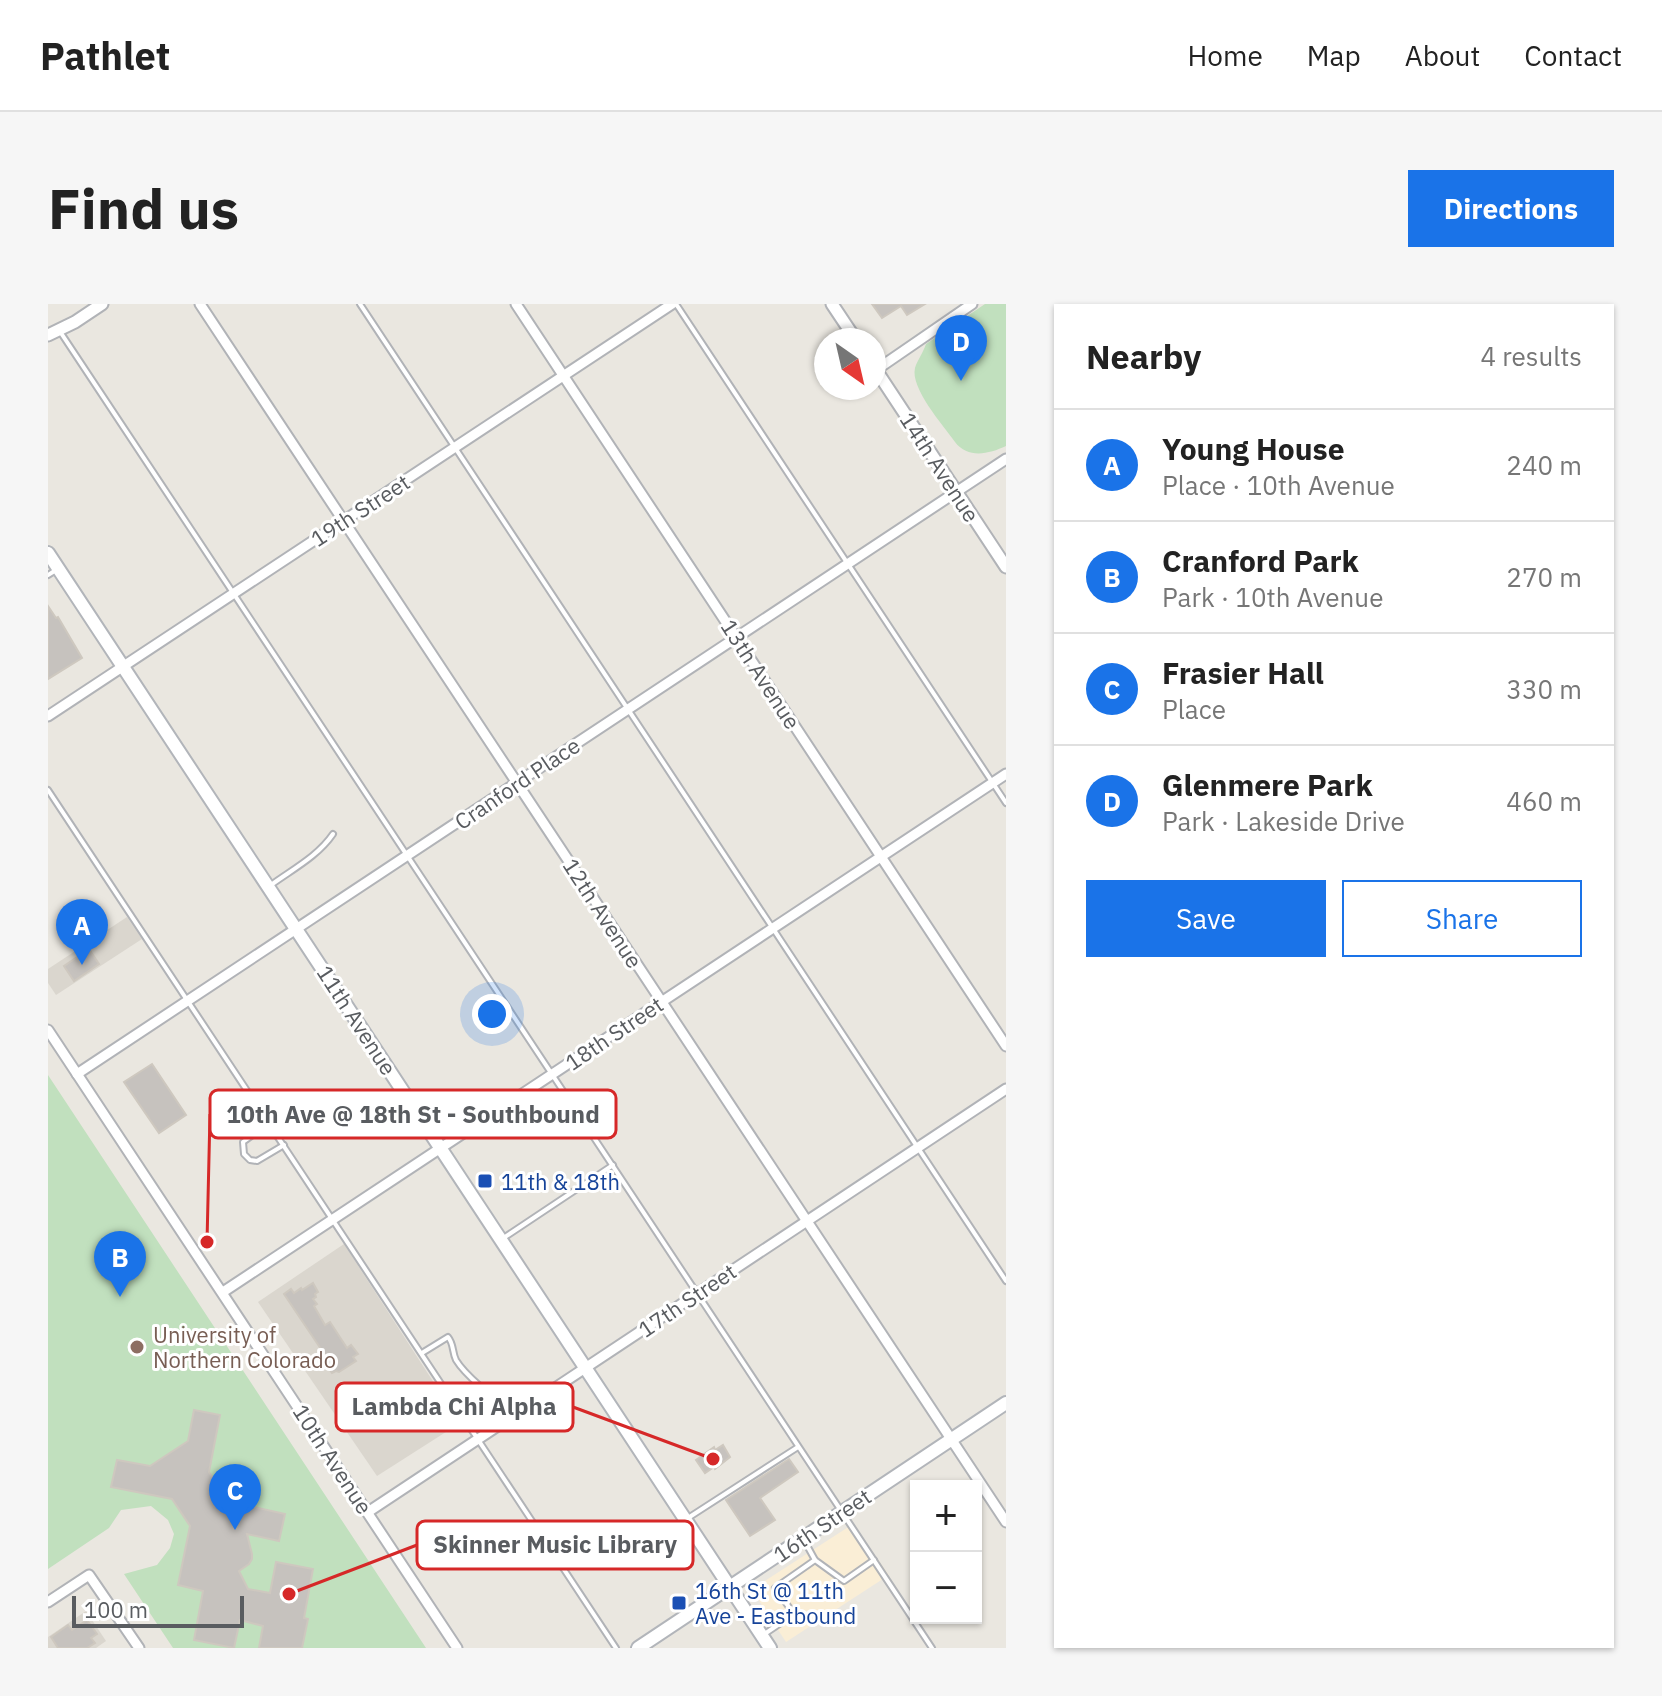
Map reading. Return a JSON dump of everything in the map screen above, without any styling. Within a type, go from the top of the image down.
[{"type":"main road","name":"11th Avenue","points":[[48,553],[53,572],[124,667],[770,1648]]},
{"type":"main road","name":"16th Street","points":[[638,1648],[1006,1403]]},
{"type":"street","points":[[48,347],[52,332],[102,304]]},
{"type":"street","name":"12th Avenue","points":[[200,304],[1006,1522]]},
{"type":"street","name":"13th Avenue","points":[[516,304],[1006,1046]]},
{"type":"street","name":"19th Street","points":[[48,716],[674,304]]},
{"type":"street","points":[[832,304],[848,328]]},
{"type":"street","points":[[886,361],[972,304]]},
{"type":"street","name":"14th Avenue","points":[[886,385],[1006,567]]},
{"type":"street","name":"Cranford Place","points":[[77,1074],[1006,459]]},
{"type":"street","name":"18th Street","points":[[223,1292],[1006,774]]},
{"type":"street","name":"10th Avenue","points":[[48,1030],[457,1648]]},
{"type":"street","name":"17th Street","points":[[368,1512],[1006,1089]]},
{"type":"street","points":[[48,1602],[89,1575],[139,1648]]},
{"type":"lane","points":[[360,304],[1006,1281]]},
{"type":"lane","points":[[674,304],[1006,803]]},
{"type":"lane","points":[[52,332],[234,594],[932,1648]]},
{"type":"lane","points":[[48,790],[616,1648]]},
{"type":"lane","points":[[268,886],[317,853],[333,834]]},
{"type":"lane","points":[[269,1123],[243,1142],[244,1154],[250,1160],[257,1161],[284,1145]]},
{"type":"lane","points":[[502,1239],[613,1165]]},
{"type":"lane","points":[[422,1353],[448,1337],[457,1362],[509,1419]]},
{"type":"lane","points":[[686,1520],[799,1446]]},
{"type":"lane","points":[[803,1538],[815,1560],[844,1581],[874,1560]]},
{"type":"lane","points":[[762,1636],[794,1614],[775,1588],[815,1560]]},
{"type":"shaded area","points":[[127,917],[142,939],[56,995],[48,983],[48,969]]},
{"type":"shaded area","name":"University of Northern Colorado","points":[[344,1244],[460,1423],[377,1476],[258,1302]]},
{"type":"shaded area","points":[[853,1524],[889,1575],[786,1642],[756,1596],[757,1586]]},
{"type":"shaded area","points":[[86,1611],[106,1641],[96,1648],[48,1648],[48,1637]]},
{"type":"green space","points":[[985,304],[1006,304],[1006,446],[972,453],[955,442],[922,396],[917,386],[915,368],[926,344]]},
{"type":"green space","name":"University of Northern Colorado","points":[[48,1075],[426,1648],[173,1648],[124,1574],[157,1565],[170,1548],[174,1534],[168,1520],[151,1506],[121,1510],[109,1528],[48,1569]]},
{"type":"building","points":[[872,304],[925,304],[907,315],[901,306],[882,318]]},
{"type":"building","points":[[48,606],[82,658],[48,679]]},
{"type":"building","points":[[89,949],[99,964],[74,981],[64,966]]},
{"type":"building","points":[[152,1064],[186,1115],[159,1133],[124,1082]]},
{"type":"building","points":[[313,1283],[318,1292],[313,1299],[317,1304],[314,1306],[325,1325],[330,1322],[347,1348],[351,1345],[358,1354],[353,1357],[356,1361],[339,1372],[332,1373],[322,1359],[325,1355],[284,1294],[291,1289],[294,1293],[302,1290]]},
{"type":"building","points":[[194,1410],[220,1415],[209,1472],[228,1501],[285,1514],[279,1541],[247,1534],[252,1559],[239,1571],[248,1589],[270,1593],[276,1562],[313,1569],[302,1648],[259,1648],[263,1626],[240,1620],[234,1648],[194,1640],[203,1591],[178,1585],[190,1526],[172,1499],[111,1487],[117,1460],[150,1466],[188,1441]]},
{"type":"building","points":[[723,1445],[730,1457],[705,1473],[696,1460],[714,1447],[715,1450]]},
{"type":"building","points":[[789,1459],[798,1472],[760,1498],[775,1520],[750,1536],[726,1500]]},
{"type":"building","points":[[87,1620],[97,1634],[91,1638],[95,1643],[87,1648],[58,1648],[51,1637],[68,1625],[72,1630]]},
{"type":"place","name":"Glenmere Park","points":[[961,381]]},
{"type":"place","name":"Young House","points":[[82,965]]},
{"type":"place","name":"11th & 18th","points":[[485,1181]]},
{"type":"place","name":"10th Ave @ 18th St - Southbound","points":[[207,1242]]},
{"type":"place","name":"Cranford Park","points":[[120,1297]]},
{"type":"place","name":"University of Northern Colorado","points":[[137,1347]]},
{"type":"place","name":"Lambda Chi Alpha","points":[[713,1459]]},
{"type":"place","name":"Frasier Hall","points":[[235,1530]]},
{"type":"place","name":"Skinner Music Library","points":[[289,1594]]},
{"type":"place","name":"16th St @ 11th Ave - Eastbound","points":[[679,1603]]}]
